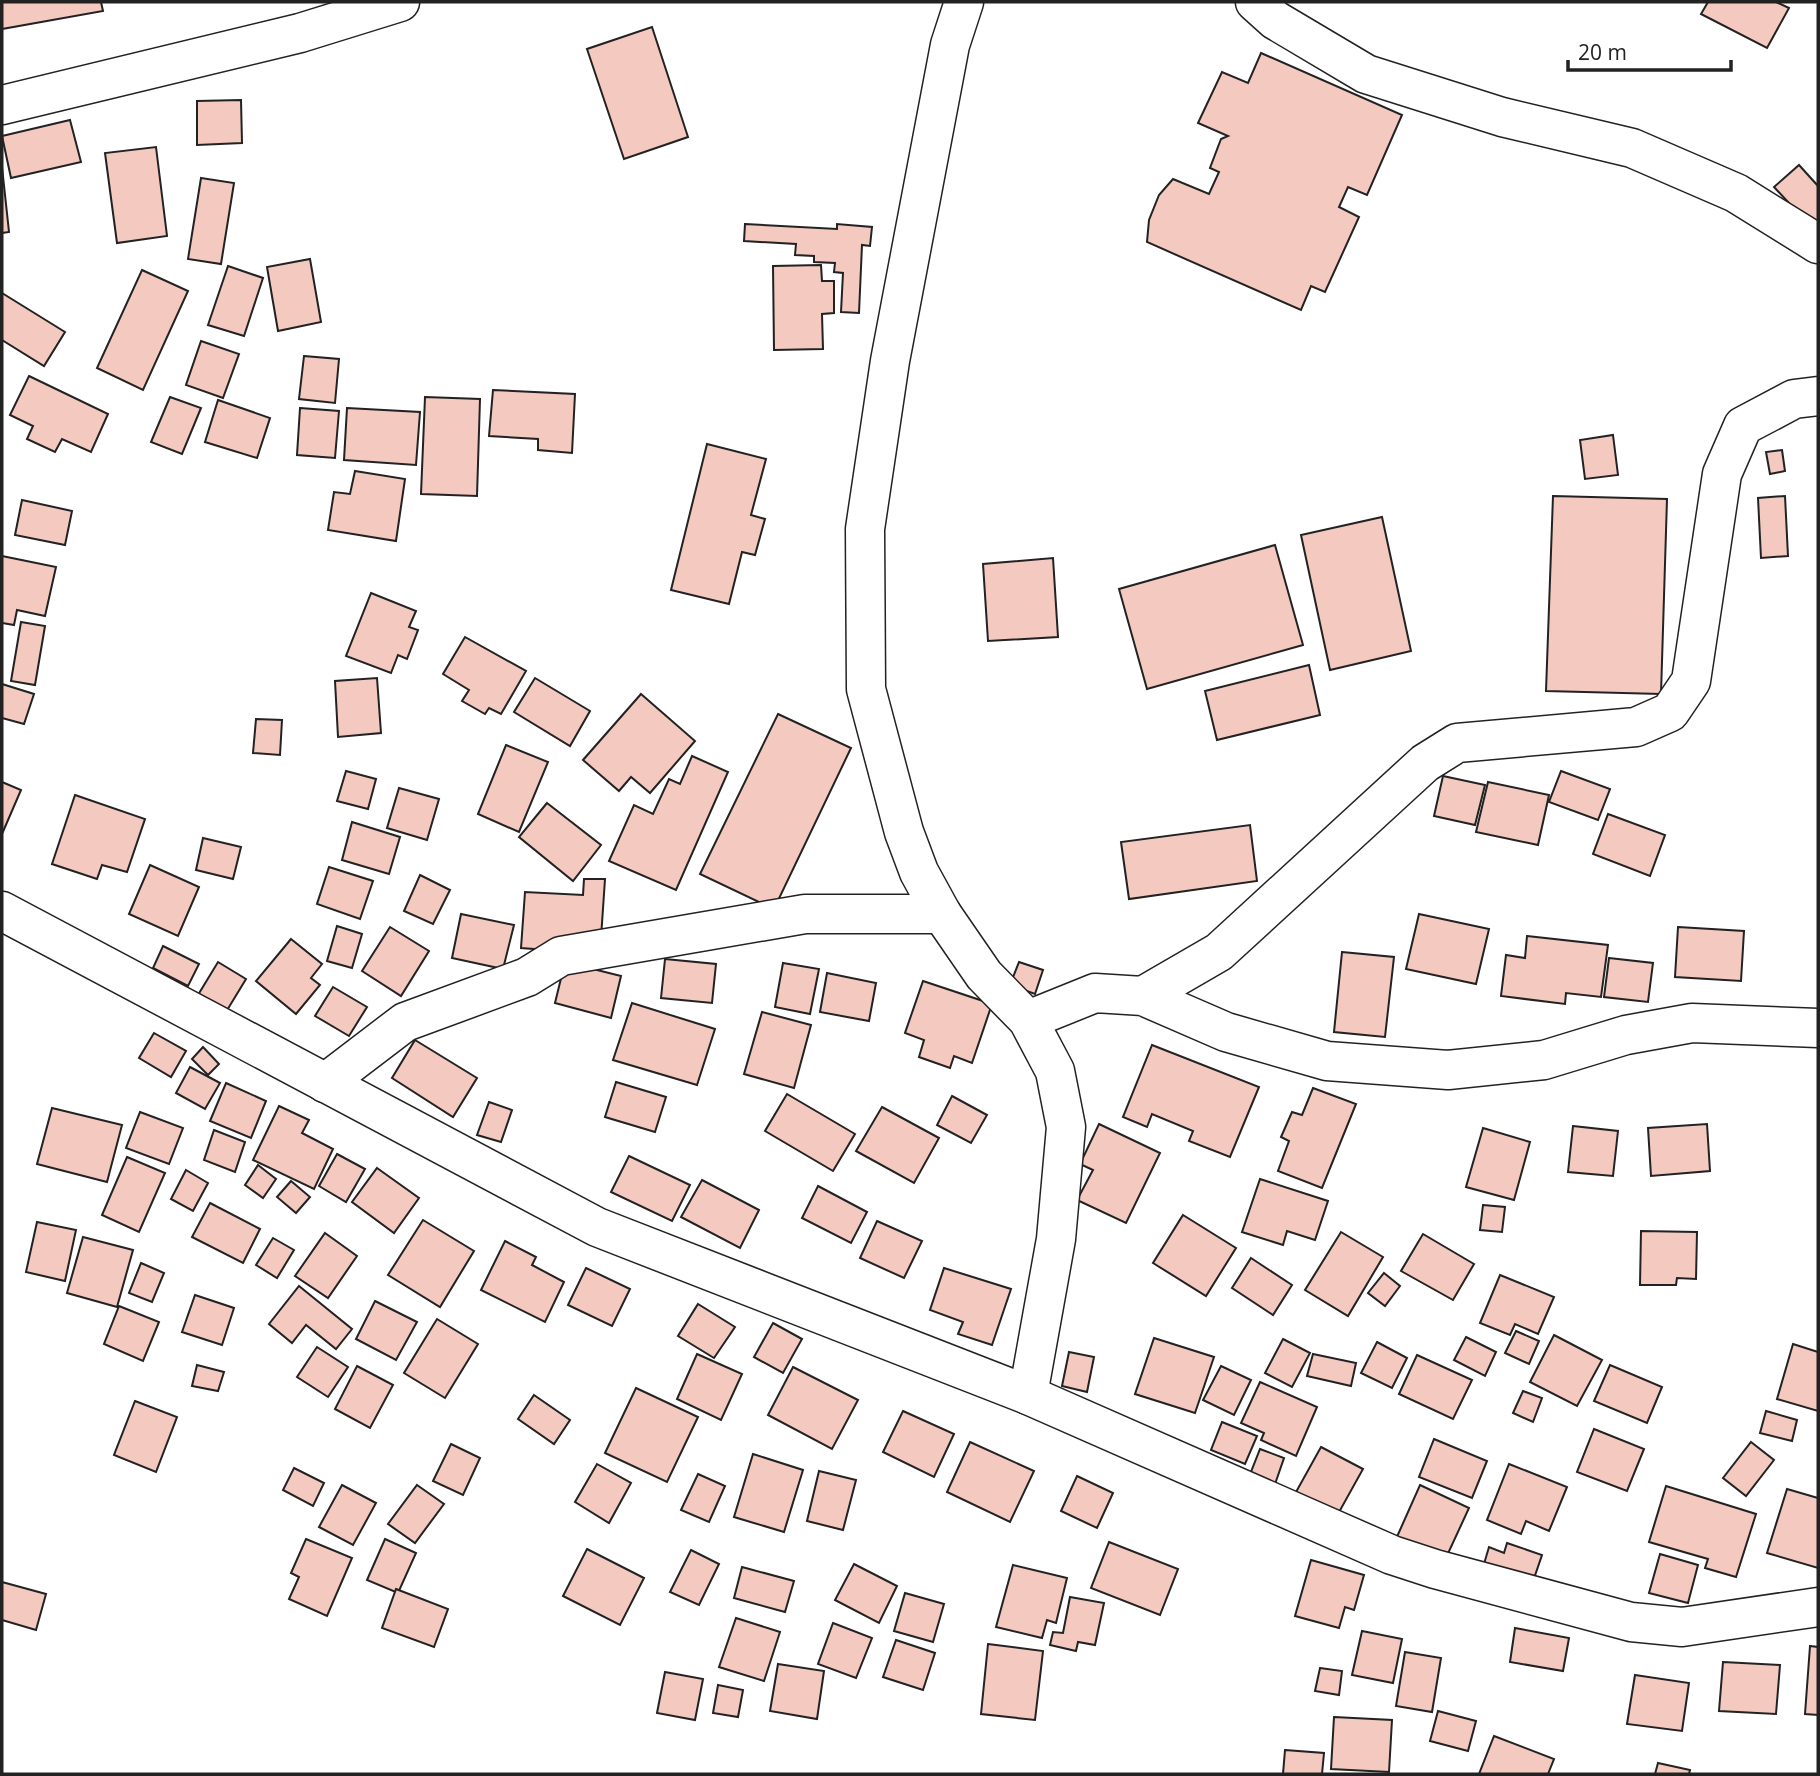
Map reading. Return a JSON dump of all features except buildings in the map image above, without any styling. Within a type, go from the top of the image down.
[{"type":"street","points":[[2,104],[300,33],[400,2]]},
{"type":"street","points":[[964,2],[950,46],[895,333],[865,529],[866,689],[904,832],[919,872],[942,914],[984,975],[1028,1020],[1055,1071],[1066,1127],[1056,1238],[1028,1395]]},
{"type":"street","points":[[1255,2],[1275,20],[1366,75],[1502,117],[1632,148],[1736,193],[1818,244]]},
{"type":"street","points":[[1143,996],[1219,952],[1424,763],[1457,743],[1636,727],[1670,712],[1691,681],[1722,474],[1743,426],[1794,399],[1818,396]]},
{"type":"street","points":[[2,911],[597,1227],[1028,1395],[1392,1555],[1631,1622],[1658,1626],[1682,1627],[1818,1607]]},
{"type":"street","points":[[325,1083],[405,1022],[527,977],[561,956],[805,914],[942,914]]},
{"type":"street","points":[[1028,1020],[1095,993],[1143,996],[1226,1032],[1326,1061],[1448,1070],[1545,1060],[1626,1035],[1692,1023],[1818,1028]]}]
